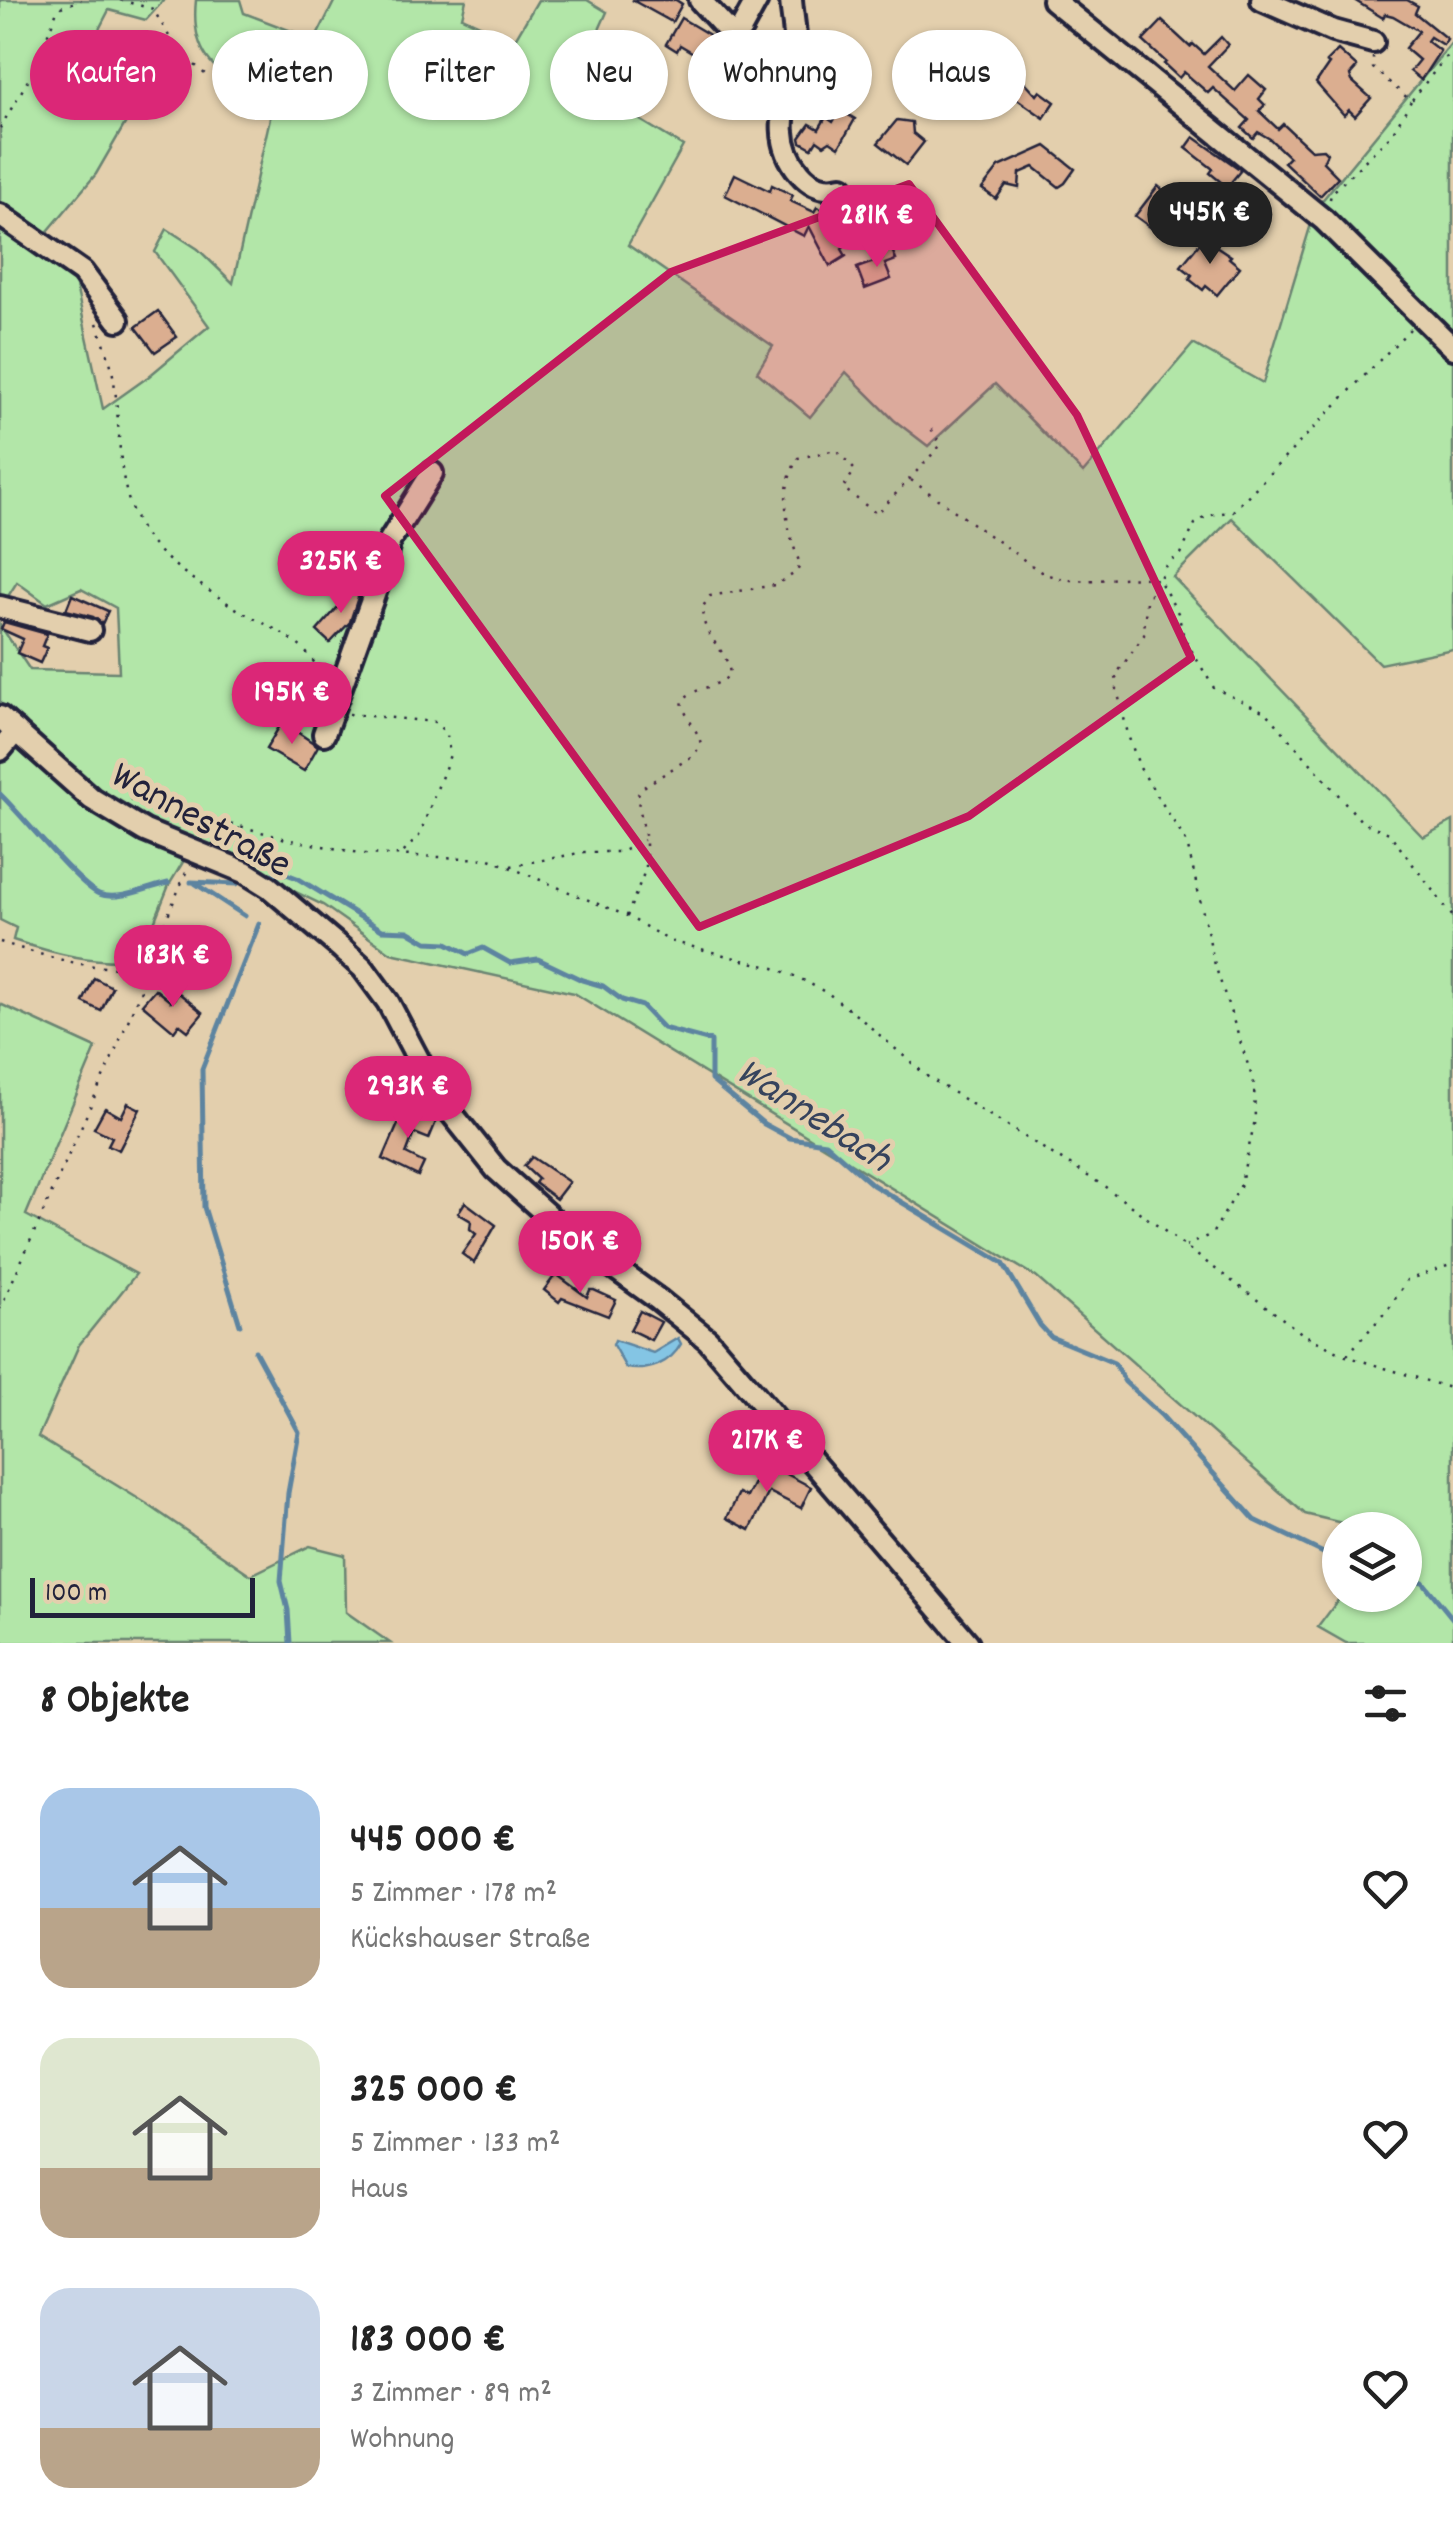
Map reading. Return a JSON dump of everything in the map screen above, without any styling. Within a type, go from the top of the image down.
[{"type":"street","points":[[700,0],[733,36],[758,0]]},
{"type":"street","points":[[791,0],[795,46],[781,121],[784,144],[802,176],[829,190],[842,187]]},
{"type":"street","points":[[1053,0],[1324,220],[1453,348]]},
{"type":"street","points":[[1262,0],[1333,31],[1374,42]]},
{"type":"street","points":[[0,215],[82,272],[118,320]]},
{"type":"street","points":[[324,734],[390,540],[432,474]]},
{"type":"street","points":[[0,607],[90,630]]},
{"type":"street","points":[[0,750],[8,724]]},
{"type":"street","name":"Wannestraße","points":[[8,724],[109,810],[195,854],[224,862],[269,887],[363,968],[388,1002],[437,1095],[496,1169],[572,1238],[692,1324],[708,1340],[968,1643]]},
{"type":"path","points":[[0,128],[34,70],[58,8],[81,0]]},
{"type":"path","points":[[120,0],[153,9],[176,48],[206,76]]},
{"type":"path","points":[[1374,42],[1373,68],[1410,101]]},
{"type":"path","points":[[1324,220],[1331,194],[1392,134],[1410,101],[1453,48]]},
{"type":"path","points":[[1185,1247],[1212,1234],[1240,1187],[1256,1120],[1254,1084],[1215,965],[1188,844],[1140,768],[1128,738],[1116,675],[1144,634],[1146,600],[1166,565],[1180,554],[1194,524],[1207,516],[1232,511],[1422,316]]},
{"type":"path","points":[[95,318],[114,378],[127,496],[137,523],[154,547],[227,603],[296,641],[321,674],[332,714],[436,722],[447,735],[450,755],[419,836],[400,856]]},
{"type":"path","points":[[627,916],[646,868],[646,840],[637,796],[642,788],[694,755],[701,744],[682,700],[691,692],[718,686],[730,675],[729,660],[708,636],[702,608],[710,596],[775,585],[797,572],[800,564],[785,504],[786,478],[798,458],[836,450],[854,470],[843,488],[877,514],[942,444],[929,425]]},
{"type":"path","points":[[910,480],[1041,572],[1076,583],[1136,575],[1159,580],[1178,614],[1184,638],[1214,688],[1267,713],[1362,822],[1389,833],[1453,917]]},
{"type":"path","points":[[109,810],[118,802],[140,798],[286,839],[365,854],[490,859],[627,916],[670,941],[774,968],[829,994],[928,1076],[1104,1186],[1304,1334],[1346,1356],[1453,1390]]},
{"type":"path","points":[[510,866],[585,852],[621,852],[646,840]]},
{"type":"path","points":[[0,1308],[123,1033],[145,980],[146,967],[195,854]]},
{"type":"path","points":[[0,942],[88,966],[121,970],[146,967]]},
{"type":"path","points":[[1346,1356],[1390,1307],[1406,1280],[1453,1264]]},
{"type":"highlighted area","points":[[909,184],[1077,415],[1191,658],[969,816],[699,927],[385,496],[671,272]]},
{"type":"green space","points":[[0,0],[164,0],[146,20],[109,10],[99,30],[30,30],[30,120],[127,120],[96,174],[33,249],[74,277],[103,409],[209,326],[155,252],[167,229],[198,249],[233,283],[270,120],[368,120],[368,30],[320,30],[335,0],[466,0],[462,17],[490,30],[388,30],[388,120],[530,120],[530,30],[520,30],[538,0],[587,0],[607,12],[599,30],[550,30],[550,120],[640,120],[683,146],[628,245],[773,346],[757,372],[810,417],[846,372],[894,420],[928,446],[995,384],[1083,473],[1193,344],[1263,383],[1311,224],[1446,353],[1453,348],[1453,649],[1380,664],[1232,518],[1173,577],[1423,837],[1453,821],[1453,1643],[1346,1643],[1318,1627],[1329,1612],[1422,1612],[1422,1512],[1322,1512],[1322,1518],[1305,1514],[1036,1277],[574,993],[391,953],[323,905],[108,802],[186,857],[169,885],[139,960],[75,957],[13,940],[16,928],[0,920],[0,764],[5,754],[0,750],[0,625],[30,670],[119,672],[116,608],[81,589],[47,604],[17,582],[0,609]]},
{"type":"green space","points":[[196,0],[240,0],[244,13],[289,30],[212,30],[212,63],[198,40]]},
{"type":"green space","points":[[1453,41],[1453,339],[1316,208]]},
{"type":"green space","points":[[0,1004],[96,1048],[26,1215],[136,1274],[79,1345],[38,1437],[147,1504],[251,1575],[310,1546],[345,1555],[346,1612],[390,1643],[0,1643]]},
{"type":"water","points":[[678,1338],[681,1344],[671,1357],[642,1369],[626,1368],[613,1345],[615,1340],[653,1353]]},
{"type":"building","points":[[632,0],[676,0],[682,4],[672,22]]},
{"type":"building","points":[[1354,0],[1407,0],[1418,6],[1415,13],[1447,39],[1443,45],[1430,37],[1427,41],[1440,51],[1421,80],[1410,71],[1419,60],[1405,48],[1419,31],[1393,16],[1385,14],[1383,18]]},
{"type":"building","points":[[681,18],[701,30],[688,30],[688,50],[680,45],[677,51],[668,45]]},
{"type":"building","points":[[1162,21],[1190,47],[1193,44],[1204,54],[1221,37],[1228,45],[1208,66],[1235,91],[1249,75],[1266,90],[1259,99],[1265,105],[1259,111],[1278,129],[1283,124],[1311,150],[1323,149],[1327,153],[1323,162],[1338,177],[1320,196],[1284,162],[1289,157],[1270,139],[1258,132],[1253,138],[1242,128],[1249,120],[1213,88],[1208,93],[1184,72],[1179,78],[1143,41]]},
{"type":"building","points":[[1338,50],[1357,67],[1350,75],[1352,81],[1371,98],[1355,116],[1349,110],[1344,115],[1316,83],[1329,64],[1326,62]]},
{"type":"building","points":[[1026,83],[1037,95],[1040,91],[1055,102],[1044,118],[1026,105]]},
{"type":"building","points":[[824,120],[854,120],[839,147],[830,141],[824,145],[817,140],[812,148],[801,142],[810,124],[819,129]]},
{"type":"building","points":[[897,120],[912,122],[913,133],[924,142],[906,165],[878,143]]},
{"type":"building","points":[[1194,137],[1241,170],[1227,187],[1210,173],[1213,169],[1186,148]]},
{"type":"building","points":[[1046,146],[1075,169],[1065,183],[1059,187],[1034,167],[1020,173],[1019,188],[1006,185],[996,199],[982,189],[999,167]]},
{"type":"building","points":[[735,174],[770,191],[772,185],[793,195],[790,201],[814,212],[817,207],[844,220],[850,214],[861,224],[842,249],[846,256],[830,266],[809,226],[804,236],[725,195]]},
{"type":"building","points":[[1158,186],[1168,194],[1160,204],[1172,212],[1157,232],[1135,216]]},
{"type":"building","points":[[878,193],[912,197],[921,215],[917,217],[922,236],[897,243]]},
{"type":"building","points":[[1204,238],[1240,267],[1217,295],[1189,279],[1192,275],[1181,266]]},
{"type":"building","points":[[891,247],[896,260],[885,264],[891,279],[865,289],[857,268],[882,259],[879,252]]},
{"type":"building","points":[[158,311],[177,337],[155,352],[136,327]]},
{"type":"building","points":[[365,576],[350,622],[330,643],[317,631]]},
{"type":"building","points":[[72,595],[108,611],[102,624],[93,617],[66,610]]},
{"type":"building","points":[[4,622],[47,634],[42,646],[47,648],[40,663],[17,653],[23,639],[1,629]]},
{"type":"building","points":[[282,722],[318,746],[304,771],[266,749]]},
{"type":"building","points":[[94,978],[112,987],[101,1011],[83,1002]]},
{"type":"building","points":[[155,989],[171,1002],[179,993],[203,1013],[188,1031],[179,1024],[174,1031],[142,1004]]},
{"type":"building","points":[[128,1103],[140,1109],[119,1150],[108,1145],[112,1137],[94,1128],[105,1108],[121,1117]]},
{"type":"building","points":[[405,1108],[436,1122],[429,1139],[414,1133],[406,1154],[424,1163],[418,1176],[383,1159]]},
{"type":"building","points":[[532,1157],[569,1182],[556,1199],[535,1183],[538,1179],[524,1166]]},
{"type":"building","points":[[465,1202],[496,1225],[474,1263],[462,1254],[476,1234],[470,1229],[471,1221],[458,1213]]},
{"type":"building","points":[[556,1274],[587,1297],[594,1290],[616,1300],[608,1316],[562,1298],[559,1302],[544,1290]]},
{"type":"building","points":[[640,1311],[661,1322],[651,1340],[630,1330]]},
{"type":"building","points":[[764,1462],[811,1487],[801,1508],[769,1492],[750,1530],[727,1518],[739,1493],[747,1497]]},
{"type":"waterway","name":"Wannebach","points":[[0,794],[64,864],[99,894],[124,895],[168,883]]},
{"type":"waterway","name":"Wannebach","points":[[265,875],[284,873],[297,878],[382,930],[408,931],[427,942],[447,943],[468,954],[483,948],[510,963],[538,959],[642,1006],[663,1028],[711,1041],[711,1080],[764,1124],[790,1138],[825,1143],[873,1185],[1003,1263],[1051,1337],[1114,1363],[1125,1382],[1162,1416],[1255,1520],[1322,1552]]},
{"type":"waterway","name":"Wannebach","points":[[191,882],[237,884]]},
{"type":"waterway","points":[[196,884],[245,916]]},
{"type":"waterway","points":[[240,1325],[204,1207],[202,1069],[259,924]]},
{"type":"waterway","points":[[255,1351],[299,1432],[288,1493],[281,1581],[290,1643]]},
{"type":"waterway","name":"Wannebach","points":[[1422,1582],[1453,1619]]}]
